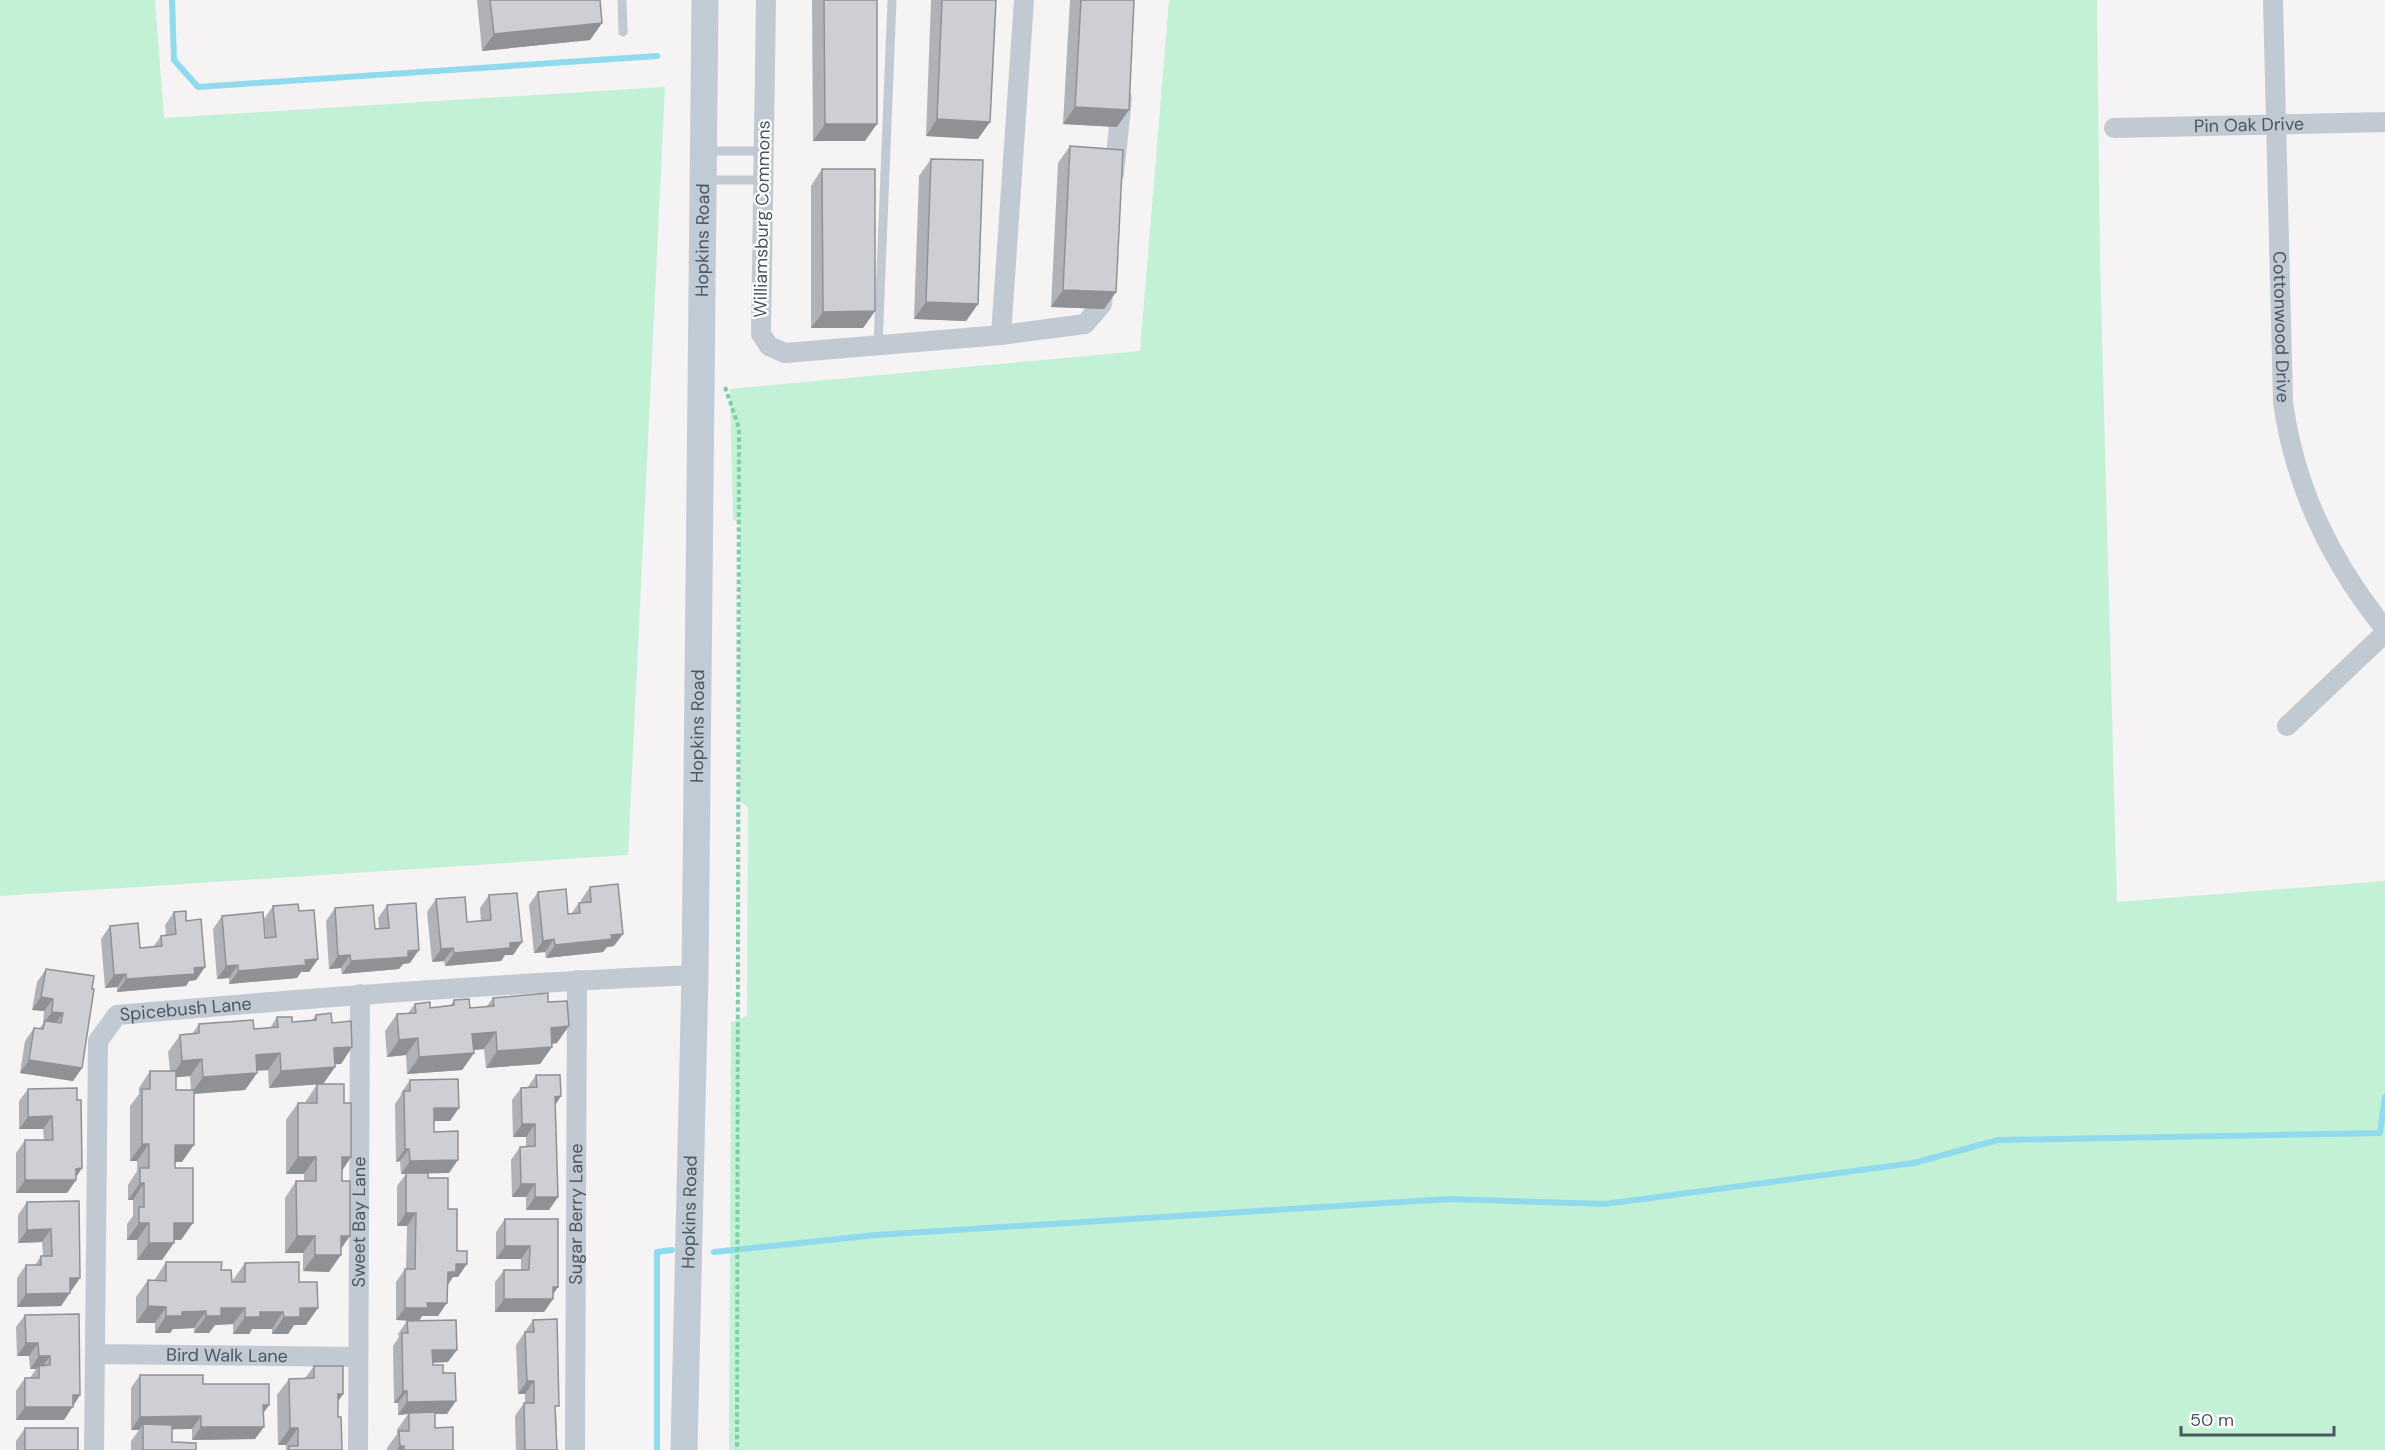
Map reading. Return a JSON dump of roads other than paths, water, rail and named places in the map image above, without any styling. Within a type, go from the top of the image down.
[{"type":"street","name":"Hopkins Road","points":[[684,1450],[695,975],[705,0]]},
{"type":"street","name":"Williamsburg Commons","points":[[766,0],[761,333],[769,346],[785,353],[1001,335],[1085,324],[1102,304],[1106,269]]},
{"type":"street","points":[[1001,335],[1024,0]]},
{"type":"street","name":"Cottonwood Drive","points":[[2273,0],[2283,402],[2288,439],[2298,475],[2340,568],[2385,631]]},
{"type":"street","points":[[1113,187],[1123,82]]},
{"type":"street","name":"Pin Oak Drive","points":[[2114,128],[2385,122]]},
{"type":"street","points":[[2287,726],[2385,631]]},
{"type":"street","name":"Spicebush Lane","points":[[94,1450],[98,1041],[117,1015],[360,994],[695,975]]},
{"type":"street","name":"Sugar Berry Lane","points":[[575,1450],[577,980]]},
{"type":"street","name":"Sweet Bay Lane","points":[[358,1450],[360,994]]},
{"type":"street","name":"Bird Walk Lane","points":[[95,1354],[358,1357]]},
{"type":"lane","points":[[622,0],[623,32]]},
{"type":"lane","points":[[878,345],[892,0]]},
{"type":"lane","points":[[704,151],[762,151]]},
{"type":"lane","points":[[704,180],[762,180]]},
{"type":"waterway","points":[[172,0],[174,60],[198,87],[657,56]]},
{"type":"waterway","points":[[714,1252],[876,1235],[1449,1199],[1605,1204],[1914,1163],[1998,1140],[2380,1133],[2385,1097]]},
{"type":"waterway","points":[[657,1450],[657,1252],[672,1250]]}]
